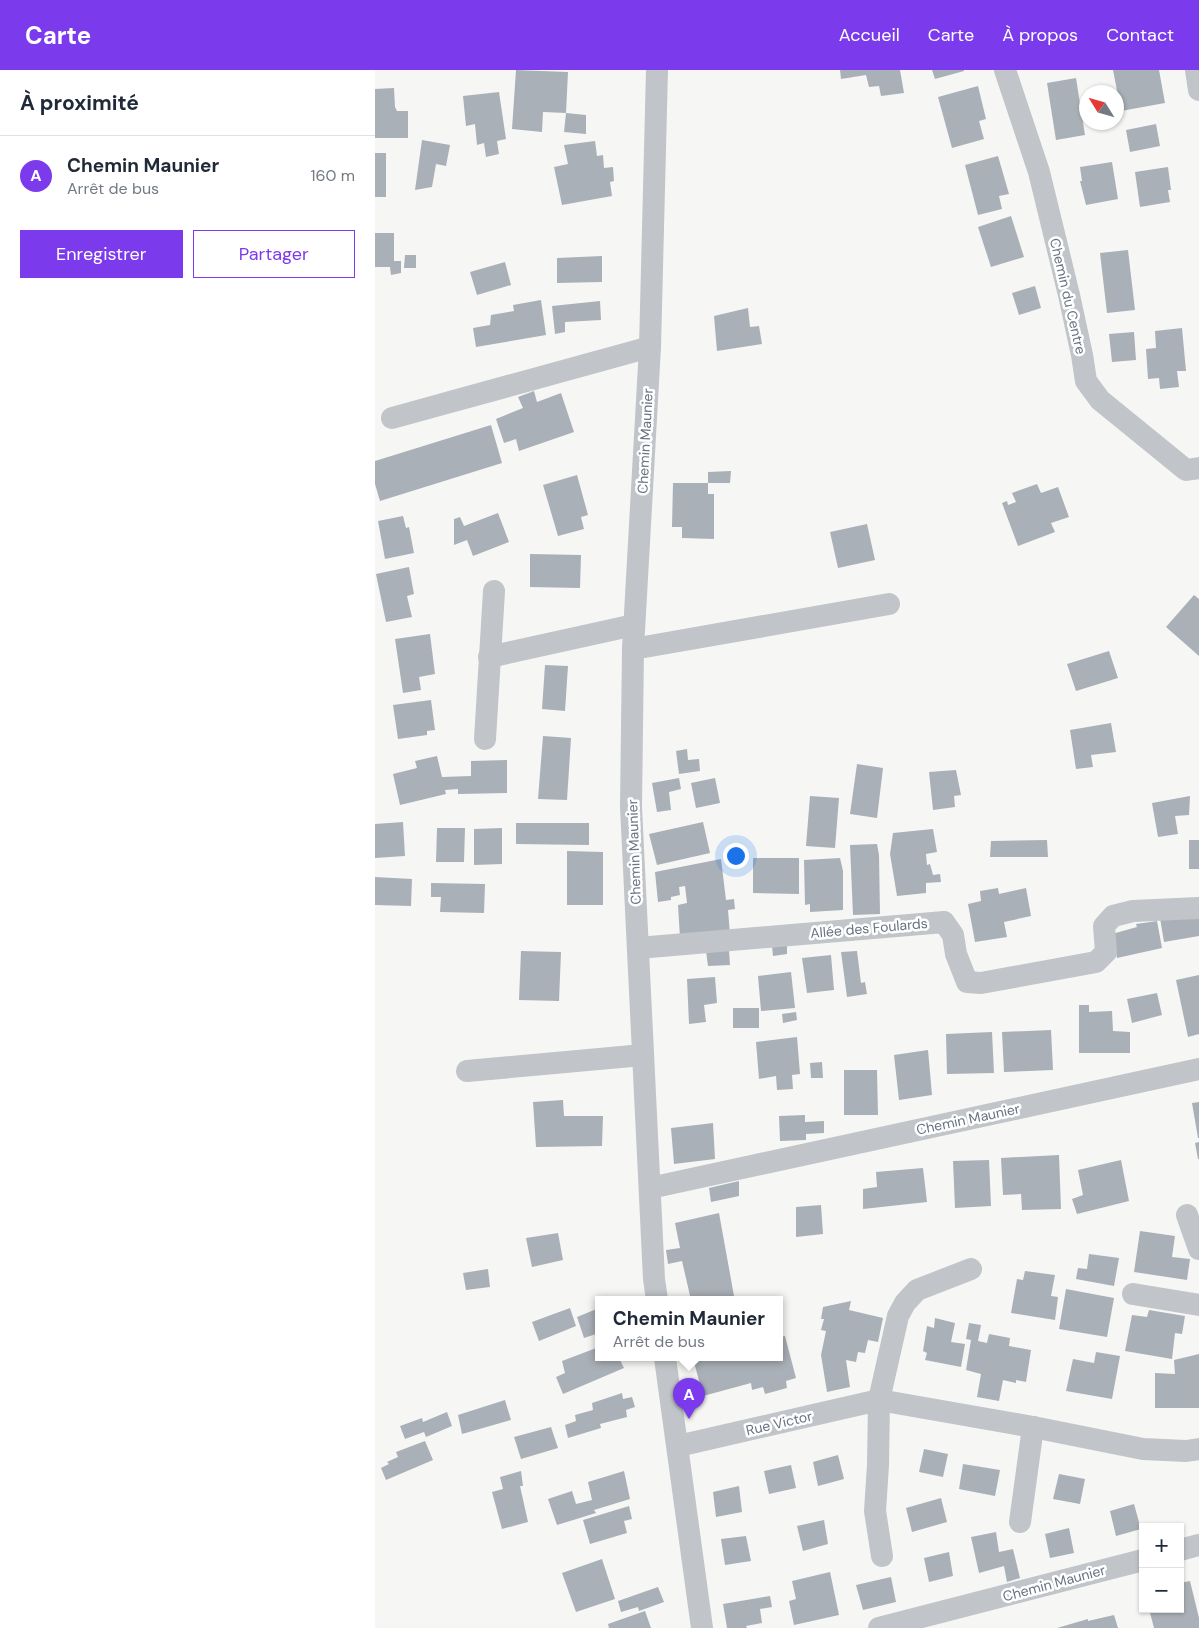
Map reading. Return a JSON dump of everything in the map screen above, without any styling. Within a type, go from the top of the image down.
[{"type":"street","name":"Chemin Maunier","points":[[656,1296],[649,1188],[631,806],[634,625],[651,347],[657,70]]},
{"type":"street","name":"Chemin du Centre","points":[[1005,70],[1039,172],[1071,304],[1086,381],[1100,400],[1185,470],[1199,468]]},
{"type":"street","points":[[1196,70],[1199,90]]},
{"type":"street","points":[[392,418],[651,347]]},
{"type":"street","points":[[485,739],[494,591]]},
{"type":"street","points":[[633,650],[889,604]]},
{"type":"street","points":[[489,657],[634,625]]},
{"type":"street","name":"Allée des Foulards","points":[[638,948],[944,922],[953,935],[956,954],[967,982],[981,984],[1096,962],[1106,952],[1104,926],[1113,916],[1133,911],[1199,908]]},
{"type":"street","points":[[467,1071],[643,1055]]},
{"type":"street","name":"Chemin Maunier","points":[[649,1188],[1199,1069]]},
{"type":"street","points":[[1187,1215],[1199,1249]]},
{"type":"street","points":[[883,1556],[875,1511],[879,1400],[898,1316],[905,1302],[917,1290],[971,1269]]},
{"type":"street","points":[[1133,1294],[1199,1305]]},
{"type":"street","points":[[665,1361],[702,1628]]},
{"type":"street","name":"Rue Victor","points":[[678,1446],[879,1400],[1033,1427],[1143,1449],[1186,1451],[1199,1449]]},
{"type":"street","points":[[1020,1522],[1033,1427]]},
{"type":"street","points":[[1184,1549],[1199,1545]]},
{"type":"street","name":"Chemin Maunier","points":[[879,1628],[1139,1561]]},
{"type":"building","points":[[516,70],[568,72],[566,113],[543,112],[542,132],[512,129]]},
{"type":"building","points":[[840,70],[900,70],[904,93],[881,96],[879,86],[869,87],[866,75],[841,79]]},
{"type":"building","points":[[932,70],[964,70],[964,71],[935,79]]},
{"type":"building","points":[[1113,70],[1159,70],[1165,103],[1124,110],[1124,85],[1116,85]]},
{"type":"building","points":[[1076,78],[1079,97],[1079,130],[1084,130],[1085,135],[1056,140],[1047,83]]},
{"type":"building","points":[[978,86],[986,119],[979,121],[984,139],[952,148],[938,97]]},
{"type":"building","points":[[394,88],[397,111],[408,111],[408,138],[375,138],[375,89]]},
{"type":"building","points":[[499,92],[506,139],[497,141],[499,154],[486,157],[484,143],[477,145],[475,124],[466,126],[463,96]]},
{"type":"building","points":[[566,113],[586,115],[586,134],[564,132]]},
{"type":"building","points":[[1156,124],[1160,146],[1130,152],[1126,130]]},
{"type":"building","points":[[422,140],[450,145],[446,166],[436,164],[432,187],[415,190]]},
{"type":"building","points":[[595,141],[597,156],[603,155],[604,168],[613,167],[614,181],[610,182],[612,196],[562,205],[554,167],[568,164],[564,145]]},
{"type":"building","points":[[375,153],[386,153],[386,197],[375,197]]},
{"type":"building","points":[[998,156],[1009,194],[999,196],[1002,209],[978,215],[965,165]]},
{"type":"building","points":[[1112,162],[1118,199],[1086,205],[1080,181],[1082,181],[1080,167]]},
{"type":"building","points":[[1168,167],[1171,190],[1168,190],[1170,202],[1140,207],[1135,172]]},
{"type":"building","points":[[1011,216],[1024,257],[991,267],[978,227]]},
{"type":"building","points":[[375,233],[394,233],[394,261],[401,261],[401,273],[391,275],[390,267],[375,267]]},
{"type":"building","points":[[1128,250],[1135,310],[1107,313],[1100,253]]},
{"type":"building","points":[[405,255],[416,255],[416,268],[404,268]]},
{"type":"building","points":[[602,256],[602,282],[557,283],[557,258]]},
{"type":"building","points":[[505,262],[511,285],[477,295],[470,272]]},
{"type":"building","points":[[1035,286],[1041,308],[1019,315],[1012,293]]},
{"type":"building","points":[[541,300],[546,335],[476,347],[473,328],[490,325],[491,315],[514,311],[513,305]]},
{"type":"building","points":[[600,301],[601,320],[565,322],[565,332],[555,334],[552,306]]},
{"type":"building","points":[[748,308],[750,327],[759,326],[762,344],[717,351],[714,316]]},
{"type":"building","points":[[1182,328],[1186,371],[1177,371],[1179,387],[1160,389],[1159,378],[1148,379],[1146,349],[1156,348],[1155,331]]},
{"type":"building","points":[[1134,332],[1136,360],[1112,362],[1109,334]]},
{"type":"building","points":[[534,391],[537,402],[561,393],[574,432],[519,451],[516,439],[504,443],[496,419],[523,408],[518,397]]},
{"type":"building","points":[[491,425],[502,463],[380,501],[375,484],[375,461]]},
{"type":"building","points":[[731,471],[730,483],[708,483],[708,472]]},
{"type":"building","points":[[577,475],[588,515],[581,517],[584,529],[558,536],[543,485]]},
{"type":"building","points":[[673,483],[708,483],[708,494],[714,494],[714,539],[682,538],[682,527],[672,527]]},
{"type":"building","points":[[1037,484],[1041,493],[1058,487],[1069,517],[1051,523],[1055,532],[1018,546],[1002,503],[1007,501],[1008,505],[1016,502],[1012,493]]},
{"type":"building","points":[[498,513],[509,542],[473,556],[467,540],[454,545],[454,519],[460,517],[464,526]]},
{"type":"building","points":[[403,516],[406,528],[409,527],[414,553],[385,559],[378,521]]},
{"type":"building","points":[[867,524],[875,560],[838,568],[830,532]]},
{"type":"building","points":[[530,554],[581,555],[580,588],[530,587]]},
{"type":"building","points":[[409,567],[414,594],[407,596],[412,617],[386,622],[376,574]]},
{"type":"building","points":[[1194,595],[1199,599],[1199,656],[1166,627]]},
{"type":"building","points":[[430,634],[435,674],[419,677],[421,690],[403,693],[395,639]]},
{"type":"building","points":[[1109,651],[1118,678],[1076,691],[1067,664]]},
{"type":"building","points":[[545,665],[568,666],[565,711],[542,709]]},
{"type":"building","points":[[431,700],[435,730],[427,731],[427,735],[398,739],[393,705]]},
{"type":"building","points":[[1111,723],[1116,752],[1091,755],[1093,767],[1076,769],[1070,730]]},
{"type":"building","points":[[543,736],[571,738],[567,800],[538,799]]},
{"type":"building","points":[[687,749],[688,760],[699,759],[700,771],[679,774],[676,751]]},
{"type":"building","points":[[437,756],[442,777],[471,776],[471,761],[507,760],[507,793],[458,794],[458,789],[445,790],[446,794],[400,805],[393,774],[417,768],[415,761]]},
{"type":"building","points":[[857,764],[883,768],[877,818],[850,814]]},
{"type":"building","points":[[956,770],[961,795],[954,796],[955,807],[933,810],[929,772]]},
{"type":"building","points":[[679,778],[681,789],[669,792],[671,810],[657,812],[652,783]]},
{"type":"building","points":[[715,778],[720,803],[696,808],[691,783]]},
{"type":"building","points":[[810,796],[839,798],[835,848],[806,846]]},
{"type":"building","points":[[1190,796],[1189,815],[1175,816],[1178,834],[1158,837],[1152,803]]},
{"type":"building","points":[[403,822],[405,856],[375,858],[375,824]]},
{"type":"building","points":[[703,822],[710,853],[657,865],[649,834]]},
{"type":"building","points":[[516,823],[589,823],[589,845],[516,844]]},
{"type":"building","points":[[437,828],[465,828],[464,862],[436,862]]},
{"type":"building","points":[[502,828],[502,864],[474,865],[474,829]]},
{"type":"building","points":[[933,829],[937,852],[926,854],[927,865],[930,864],[933,875],[940,874],[941,882],[926,883],[926,893],[897,896],[890,854],[893,833]]},
{"type":"building","points":[[1047,840],[1048,857],[990,857],[991,841]]},
{"type":"building","points":[[1189,840],[1199,840],[1199,869],[1189,869]]},
{"type":"building","points":[[877,844],[879,855],[880,914],[853,915],[850,845]]},
{"type":"building","points":[[567,851],[603,852],[603,905],[567,905]]},
{"type":"building","points":[[753,858],[799,858],[799,894],[753,893]]},
{"type":"building","points":[[840,858],[843,871],[843,910],[810,912],[810,904],[805,905],[804,860]]},
{"type":"building","points":[[721,859],[726,900],[734,899],[735,909],[728,910],[730,934],[680,938],[678,905],[687,903],[685,886],[679,887],[680,895],[671,897],[671,900],[658,902],[655,872]]},
{"type":"building","points":[[375,877],[412,879],[411,906],[375,905]]},
{"type":"building","points":[[431,883],[485,884],[484,913],[440,912],[441,897],[431,897]]},
{"type":"building","points":[[998,888],[999,894],[1026,888],[1031,916],[1004,922],[1007,937],[975,942],[968,904],[981,901],[980,891]]},
{"type":"building","points":[[1199,917],[1199,936],[1164,942],[1160,918]]},
{"type":"building","points":[[1157,921],[1162,948],[1117,958],[1112,934],[1137,927],[1136,924]]},
{"type":"building","points":[[787,944],[787,954],[773,956],[772,946]]},
{"type":"building","points":[[729,950],[730,965],[708,966],[706,951]]},
{"type":"building","points":[[521,951],[561,952],[559,1001],[519,1000]]},
{"type":"building","points":[[857,951],[861,983],[865,982],[867,994],[847,997],[841,952]]},
{"type":"building","points":[[831,955],[834,990],[807,993],[802,958]]},
{"type":"building","points":[[791,972],[795,1008],[761,1011],[758,976]]},
{"type":"building","points":[[1199,975],[1199,1034],[1188,1037],[1176,980]]},
{"type":"building","points":[[715,977],[717,1003],[704,1005],[706,1022],[689,1024],[687,979]]},
{"type":"building","points":[[1157,993],[1162,1015],[1132,1023],[1127,999]]},
{"type":"building","points":[[1079,1005],[1089,1005],[1089,1012],[1112,1011],[1113,1031],[1130,1032],[1130,1053],[1079,1053]]},
{"type":"building","points":[[733,1008],[759,1008],[759,1028],[733,1028]]},
{"type":"building","points":[[796,1012],[797,1020],[783,1023],[782,1014]]},
{"type":"building","points":[[1051,1030],[1053,1070],[1004,1072],[1002,1032]]},
{"type":"building","points":[[992,1032],[994,1073],[947,1074],[946,1034]]},
{"type":"building","points":[[797,1037],[800,1074],[792,1075],[793,1089],[777,1090],[776,1076],[759,1079],[756,1042]]},
{"type":"building","points":[[928,1050],[932,1095],[899,1100],[894,1055]]},
{"type":"building","points":[[822,1062],[823,1078],[811,1078],[810,1063]]},
{"type":"building","points":[[844,1070],[877,1070],[878,1115],[844,1115]]},
{"type":"building","points":[[563,1100],[564,1116],[603,1116],[602,1146],[536,1147],[533,1102]]},
{"type":"building","points":[[1199,1102],[1199,1138],[1198,1138],[1192,1103]]},
{"type":"building","points":[[805,1115],[805,1122],[824,1121],[824,1133],[806,1134],[806,1140],[780,1141],[779,1116]]},
{"type":"building","points":[[713,1123],[715,1159],[674,1164],[671,1128]]},
{"type":"building","points":[[1199,1142],[1199,1159],[1198,1159],[1195,1143]]},
{"type":"building","points":[[1059,1155],[1061,1209],[1022,1210],[1021,1194],[1003,1195],[1001,1158]]},
{"type":"building","points":[[989,1160],[991,1206],[955,1208],[953,1161]]},
{"type":"building","points":[[1121,1160],[1129,1201],[1077,1214],[1072,1199],[1083,1195],[1078,1170]]},
{"type":"building","points":[[923,1168],[927,1202],[863,1209],[863,1189],[877,1187],[876,1172]]},
{"type":"building","points":[[739,1181],[739,1196],[711,1202],[709,1188]]},
{"type":"building","points":[[821,1205],[823,1234],[796,1237],[796,1207]]},
{"type":"building","points":[[719,1213],[734,1296],[690,1296],[682,1261],[668,1264],[666,1250],[680,1248],[675,1223]]},
{"type":"building","points":[[1140,1231],[1175,1236],[1172,1257],[1190,1259],[1187,1280],[1134,1272]]},
{"type":"building","points":[[558,1233],[563,1260],[532,1267],[526,1238]]},
{"type":"building","points":[[1089,1254],[1119,1258],[1114,1286],[1076,1279],[1078,1268],[1087,1269]]},
{"type":"building","points":[[488,1269],[490,1287],[466,1290],[463,1273]]},
{"type":"building","points":[[1025,1271],[1055,1275],[1051,1296],[1058,1297],[1055,1320],[1011,1313],[1017,1279],[1023,1280]]},
{"type":"building","points":[[1066,1289],[1114,1298],[1107,1337],[1059,1329]]},
{"type":"building","points":[[851,1301],[849,1310],[883,1318],[878,1342],[868,1340],[865,1353],[858,1352],[856,1362],[846,1360],[850,1387],[827,1392],[821,1355],[826,1331],[821,1330],[824,1319],[821,1319],[823,1307]]},
{"type":"building","points":[[570,1308],[576,1326],[539,1341],[532,1322]]},
{"type":"building","points":[[595,1310],[595,1334],[584,1338],[577,1317]]},
{"type":"building","points":[[1149,1310],[1185,1316],[1182,1334],[1175,1333],[1172,1359],[1125,1351],[1132,1315],[1147,1317]]},
{"type":"building","points":[[935,1318],[955,1323],[951,1342],[965,1344],[961,1367],[925,1360],[927,1353],[923,1351],[927,1326],[934,1328]]},
{"type":"building","points":[[969,1323],[981,1325],[978,1341],[987,1343],[989,1334],[1010,1338],[1009,1346],[1031,1350],[1026,1382],[1016,1380],[1016,1383],[1003,1380],[999,1401],[977,1397],[981,1374],[966,1370],[971,1340],[966,1339]]},
{"type":"building","points":[[783,1336],[785,1336],[796,1378],[786,1381],[787,1388],[765,1394],[763,1387],[752,1390],[751,1383],[703,1396],[694,1361],[783,1361]]},
{"type":"building","points":[[595,1349],[595,1361],[620,1361],[624,1368],[563,1394],[556,1377],[565,1373],[562,1361]]},
{"type":"building","points":[[1096,1352],[1120,1356],[1112,1399],[1066,1391],[1073,1359],[1094,1363]]},
{"type":"building","points":[[1199,1354],[1199,1408],[1155,1408],[1155,1373],[1175,1374],[1174,1360]]},
{"type":"building","points":[[622,1393],[623,1399],[632,1397],[635,1407],[626,1410],[627,1417],[600,1424],[601,1428],[568,1438],[565,1425],[576,1421],[575,1415],[593,1410],[592,1403]]},
{"type":"building","points":[[505,1400],[511,1420],[462,1434],[458,1415]]},
{"type":"building","points":[[447,1412],[452,1426],[426,1437],[424,1432],[405,1439],[400,1426],[422,1418],[423,1422]]},
{"type":"building","points":[[551,1427],[558,1448],[521,1459],[514,1437]]},
{"type":"building","points":[[425,1441],[433,1460],[386,1480],[381,1468],[389,1464],[387,1462],[398,1457],[396,1452]]},
{"type":"building","points":[[924,1449],[948,1454],[943,1477],[919,1472]]},
{"type":"building","points":[[838,1455],[844,1479],[818,1486],[813,1462]]},
{"type":"building","points":[[963,1464],[1000,1470],[995,1496],[959,1489]]},
{"type":"building","points":[[791,1465],[796,1488],[769,1494],[764,1471]]},
{"type":"building","points":[[521,1471],[523,1486],[520,1486],[528,1522],[502,1529],[492,1492],[503,1489],[500,1477]]},
{"type":"building","points":[[624,1471],[630,1499],[594,1510],[596,1513],[557,1525],[548,1499],[572,1491],[576,1504],[592,1500],[588,1482]]},
{"type":"building","points":[[1059,1474],[1085,1479],[1080,1504],[1053,1499]]},
{"type":"building","points":[[739,1486],[742,1512],[716,1517],[713,1492]]},
{"type":"building","points":[[941,1498],[947,1522],[912,1532],[906,1508]]},
{"type":"building","points":[[1134,1504],[1139,1523],[1139,1530],[1116,1536],[1110,1511]]},
{"type":"building","points":[[629,1506],[632,1519],[624,1521],[627,1533],[590,1544],[583,1520]]},
{"type":"building","points":[[824,1520],[828,1544],[803,1551],[797,1526]]},
{"type":"building","points":[[1069,1528],[1074,1553],[1050,1558],[1045,1534]]},
{"type":"building","points":[[996,1532],[999,1552],[1013,1549],[1020,1578],[1007,1582],[1004,1566],[979,1573],[971,1537]]},
{"type":"building","points":[[746,1536],[751,1561],[725,1565],[721,1539]]},
{"type":"building","points":[[949,1552],[953,1576],[929,1582],[924,1558]]},
{"type":"building","points":[[602,1559],[615,1599],[576,1612],[562,1573]]},
{"type":"building","points":[[830,1572],[839,1615],[794,1625],[789,1601],[796,1599],[792,1581]]},
{"type":"building","points":[[891,1577],[896,1602],[863,1610],[856,1585]]},
{"type":"building","points":[[1190,1581],[1199,1618],[1199,1628],[1154,1628],[1150,1613],[1184,1613],[1184,1582]]},
{"type":"building","points":[[658,1587],[664,1602],[639,1611],[638,1607],[621,1612],[618,1601]]},
{"type":"building","points":[[770,1596],[772,1607],[760,1609],[762,1623],[746,1626],[747,1628],[727,1628],[723,1604]]},
{"type":"building","points":[[645,1611],[651,1628],[609,1628],[608,1624]]},
{"type":"building","points":[[1114,1615],[1118,1628],[1057,1628],[1088,1619],[1088,1621]]},
{"type":"place","name":"Chemin Maunier","points":[[689,1419]]}]
